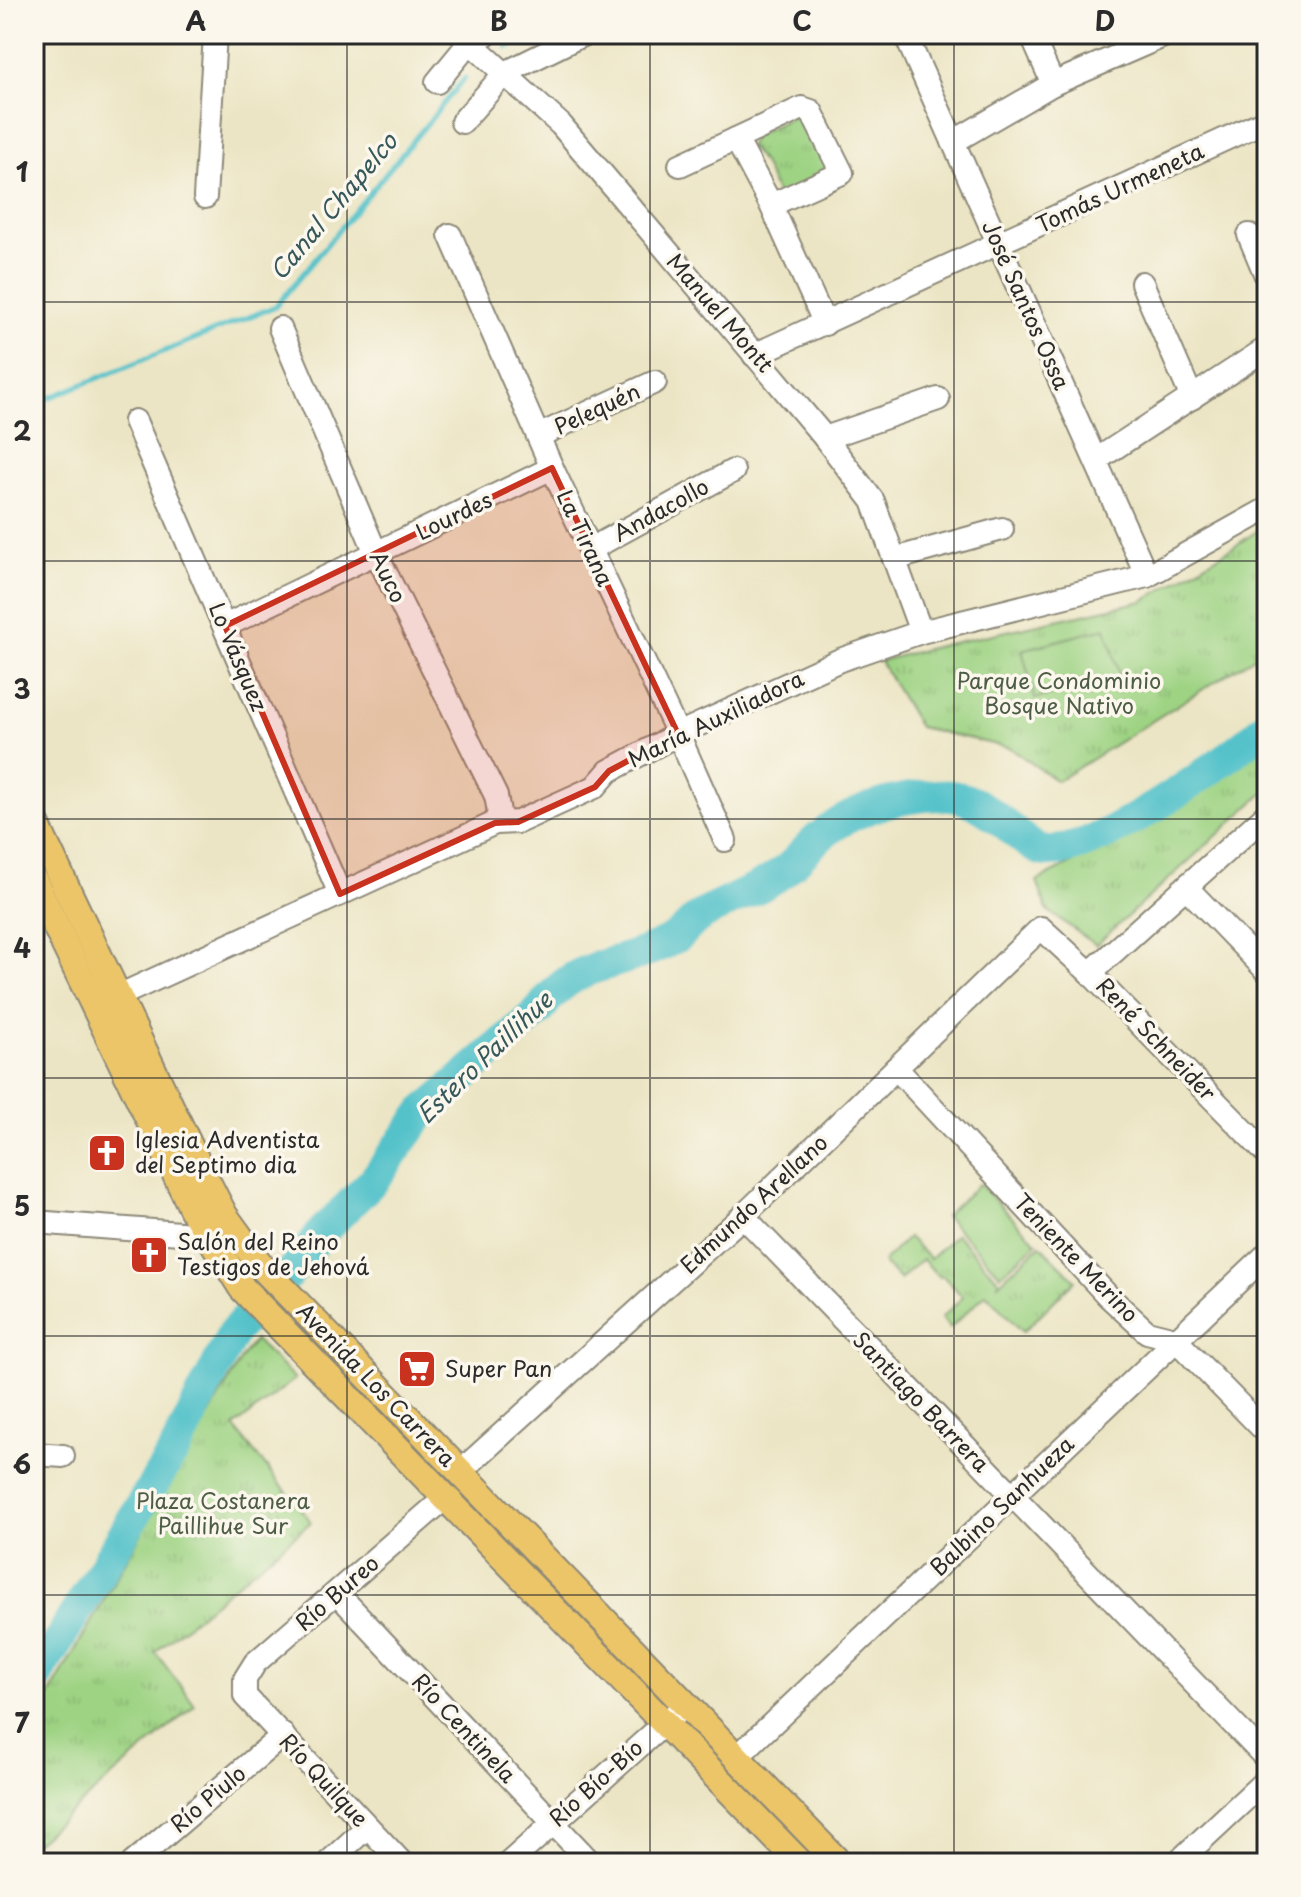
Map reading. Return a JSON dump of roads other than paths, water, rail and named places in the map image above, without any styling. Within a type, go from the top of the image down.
[{"type":"main road","name":"Avenida Los Carrera","points":[[34,820],[206,1235],[242,1288],[800,1863]]},
{"type":"main road","name":"Avenida Los Carrera","points":[[34,881],[107,1002],[224,1215],[261,1266],[839,1863]]},
{"type":"street","points":[[205,197],[215,34]]},
{"type":"street","points":[[462,122],[505,73],[584,34]]},
{"type":"street","name":"José Santos Ossa","points":[[905,34],[1147,576]]},
{"type":"street","points":[[1031,34],[1053,84]]},
{"type":"street","points":[[953,142],[1053,84],[1164,35]]},
{"type":"street","points":[[437,82],[472,37]]},
{"type":"street","name":"Manuel Montt","points":[[472,37],[561,125],[784,387],[873,501],[921,632]]},
{"type":"street","points":[[680,165],[802,108],[811,111],[842,173],[771,205]]},
{"type":"street","name":"Tomás Urmeneta","points":[[754,355],[1267,120]]},
{"type":"street","points":[[736,139],[771,205],[825,324]]},
{"type":"street","name":"La Tirana","points":[[450,235],[589,550],[678,734],[725,840]]},
{"type":"street","points":[[1249,235],[1267,278]]},
{"type":"street","points":[[1142,283],[1192,398]]},
{"type":"street","name":"Auco","points":[[280,328],[376,553],[496,796],[499,812],[495,823]]},
{"type":"street","points":[[1096,460],[1267,348]]},
{"type":"street","name":"Pelequén","points":[[538,436],[655,382]]},
{"type":"street","points":[[825,438],[938,399]]},
{"type":"street","name":"Lo Vásquez","points":[[135,421],[340,894]]},
{"type":"street","name":"Lourdes","points":[[225,626],[552,468]]},
{"type":"street","name":"Andacollo","points":[[589,550],[733,471]]},
{"type":"street","name":"María Auxiliadora","points":[[107,1002],[495,823],[518,822],[595,787],[609,771],[678,734],[840,660],[921,632],[1147,576],[1267,509]]},
{"type":"street","points":[[894,559],[1002,529]]},
{"type":"street","points":[[1090,973],[1267,814]]},
{"type":"street","points":[[1187,888],[1267,971]]},
{"type":"street","name":"René Schneider","points":[[1041,928],[1090,973],[1267,1154]]},
{"type":"street","name":"Edmundo Arellano","points":[[460,1472],[743,1216],[1041,928]]},
{"type":"street","name":"Teniente Merino","points":[[896,1068],[1108,1296],[1147,1332],[1175,1339],[1267,1433]]},
{"type":"street","name":"Santiago Barrera","points":[[743,1216],[1267,1759]]},
{"type":"street","points":[[34,1222],[239,1237]]},
{"type":"street","name":"Balbino Sanhueza","points":[[736,1758],[1267,1254]]},
{"type":"street","points":[[34,1454],[63,1456]]},
{"type":"street","name":"Río Bureo","points":[[245,1696],[245,1679],[255,1663],[445,1498]]},
{"type":"street","name":"Río Centinela","points":[[337,1593],[591,1863]]},
{"type":"street","name":"Río Quilque","points":[[245,1696],[402,1863]]},
{"type":"street","name":"Río Bío-Bío","points":[[509,1863],[685,1705]]},
{"type":"street","name":"Río Piulo","points":[[133,1863],[283,1735]]},
{"type":"street","points":[[1177,1863],[1267,1779]]},
{"type":"street","points":[[328,1863],[367,1827]]},
{"type":"waterway","points":[[507,47],[533,34]]},
{"type":"waterway","name":"Canal Chapelco","points":[[34,404],[276,306],[465,78]]},
{"type":"waterway","name":"Estero Paillihue","points":[[34,1681],[175,1449],[234,1331],[293,1269],[323,1231],[374,1180],[423,1112],[539,1011],[563,984],[590,970],[673,939],[702,915],[777,876],[831,828],[875,807],[898,800],[952,796],[985,809],[1034,847],[1059,851],[1087,842],[1156,806],[1224,760],[1267,725]]},
{"type":"place","name":"Iglesia Adventista del Septimo dia","points":[[107,1153]]},
{"type":"place","name":"Salón del Reino Testigos de Jehová","points":[[149,1255]]},
{"type":"place","name":"Super Pan","points":[[417,1369]]},
{"type":"park label","name":"Parque Condominio Bosque Nativo","points":[[1059,694]]},
{"type":"park label","name":"Plaza Costanera Paillihue Sur","points":[[223,1514]]}]
